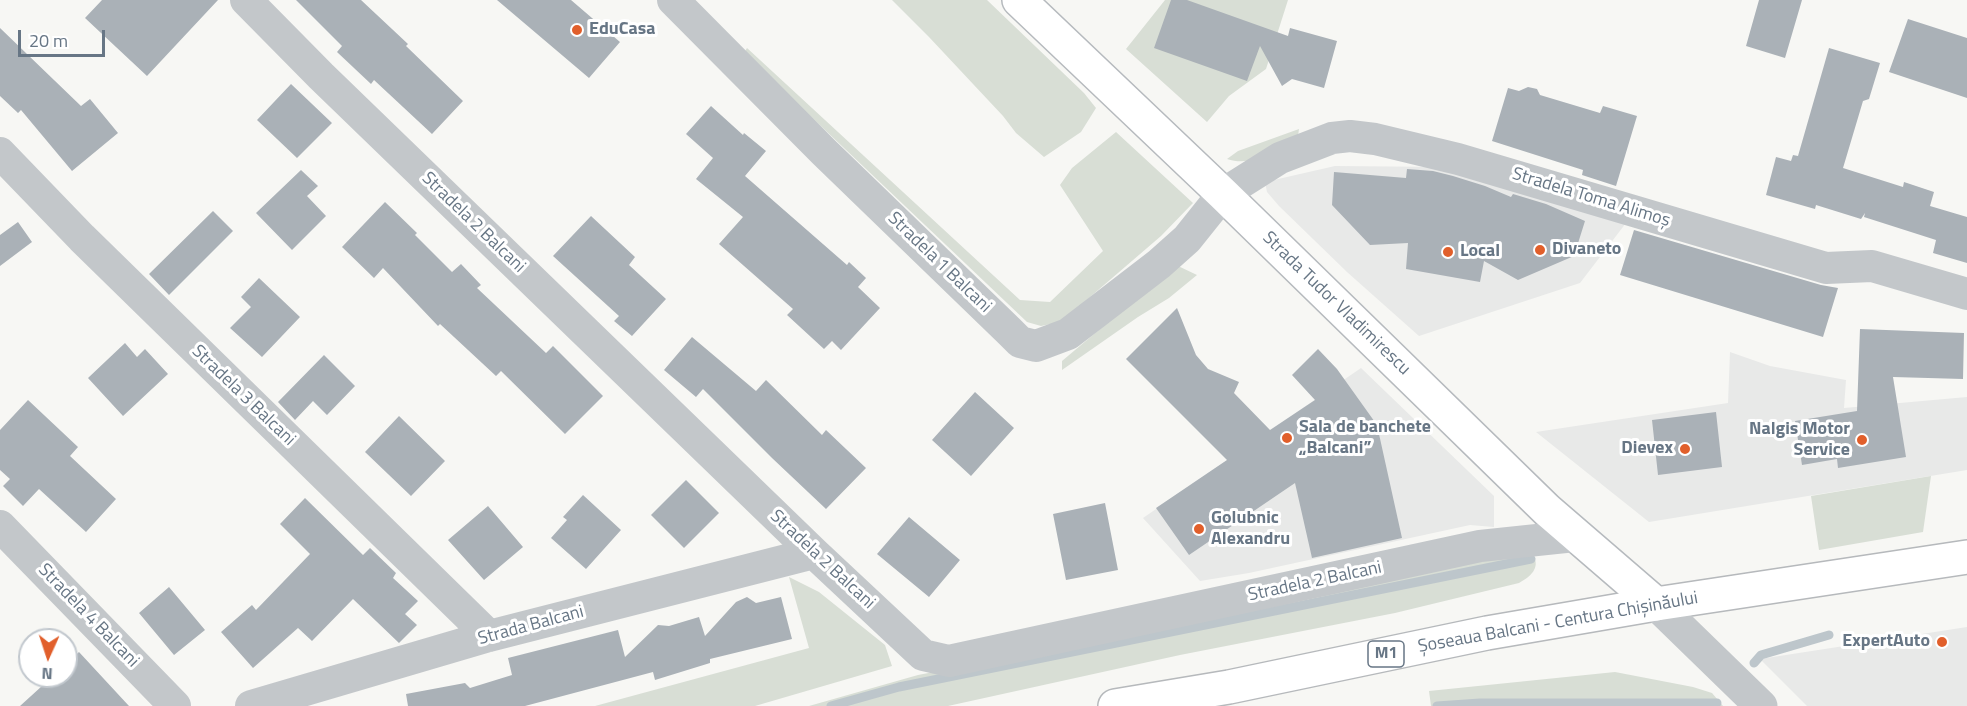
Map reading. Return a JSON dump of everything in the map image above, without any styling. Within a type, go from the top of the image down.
[{"type":"main road","name":"Strada Tudor Vladimirescu","points":[[1019,0],[1223,194],[1575,536],[1656,604]]},
{"type":"main road","name":"Șoseaua Balcani - Centura Chișinăului","points":[[1116,706],[1229,687],[1487,633],[1656,604],[1967,557]]},
{"type":"street","name":"Stradela 2 Balcani","points":[[246,0],[338,93],[814,553],[923,655],[949,661],[1480,546],[1575,536]]},
{"type":"street","name":"Stradela 1 Balcani","points":[[672,0],[824,152],[1020,342],[1036,346],[1068,334],[1160,264],[1187,239],[1223,194]]},
{"type":"street","name":"Stradela Toma Alimoș","points":[[1223,194],[1280,158],[1314,144],[1332,138],[1350,136],[1375,139],[1458,159],[1826,268],[1872,266],[1967,294]]},
{"type":"street","name":"Stradela 3 Balcani","points":[[0,153],[82,238],[489,636]]},
{"type":"street","name":"Stradela 4 Balcani","points":[[0,526],[175,706]]},
{"type":"street","name":"Strada Balcani","points":[[251,706],[489,636],[814,553]]},
{"type":"street","points":[[1656,604],[1761,706]]},
{"type":"shaded area","points":[[892,0],[987,0],[1084,93],[1096,108],[1081,132],[1044,157],[1016,133],[1003,116]]},
{"type":"shaded area","points":[[1165,0],[1288,0],[1266,69],[1229,96],[1207,122],[1126,49]]},
{"type":"shaded area","points":[[747,48],[1020,300],[1050,302],[1103,251],[1060,185],[1072,168],[1116,132],[1193,203],[1161,236],[1061,322],[1041,326],[1027,322],[744,53]]},
{"type":"shaded area","points":[[1299,129],[1297,143],[1272,154],[1245,161],[1227,159],[1238,151]]},
{"type":"shaded area","points":[[1335,166],[1448,167],[1626,223],[1580,283],[1419,336],[1347,272],[1267,192],[1265,182]]},
{"type":"shaded area","points":[[1176,265],[1197,275],[1169,298],[1062,370],[1062,361]]},
{"type":"shaded area","points":[[1730,352],[1770,366],[1846,380],[1844,408],[1967,397],[1967,470],[1649,522],[1536,432],[1728,403]]},
{"type":"shaded area","points":[[1361,368],[1494,496],[1494,527],[1470,525],[1249,573],[1200,581],[1143,518]]},
{"type":"shaded area","points":[[1931,476],[1923,532],[1819,550],[1811,496]]},
{"type":"shaded area","points":[[1533,555],[1536,564],[1533,572],[1519,583],[1395,613],[1180,655],[948,706],[809,706],[918,675],[1306,600],[1486,557]]},
{"type":"shaded area","points":[[789,577],[819,592],[885,645],[892,666],[755,706],[595,706],[809,648]]},
{"type":"shaded area","points":[[1967,627],[1967,706],[1807,706],[1760,659]]},
{"type":"shaded area","points":[[1615,672],[1693,687],[1712,693],[1723,706],[1431,706],[1429,691]]},
{"type":"building","points":[[102,0],[218,0],[147,76],[85,18]]},
{"type":"building","points":[[296,0],[361,0],[408,44],[406,46],[463,101],[432,134],[374,80],[371,84],[337,52],[342,46]]},
{"type":"building","points":[[497,0],[571,0],[620,42],[589,78]]},
{"type":"building","points":[[1171,0],[1187,0],[1288,36],[1290,28],[1337,41],[1324,88],[1292,79],[1282,86],[1260,46],[1247,81],[1154,48]]},
{"type":"building","points":[[1759,0],[1802,0],[1785,58],[1746,46]]},
{"type":"building","points":[[1908,19],[1967,38],[1967,98],[1889,72]]},
{"type":"building","points":[[0,28],[81,106],[90,99],[118,133],[72,171],[21,110],[18,113],[0,96]]},
{"type":"building","points":[[1829,48],[1880,63],[1869,99],[1863,101],[1843,168],[1903,187],[1904,182],[1934,192],[1930,206],[1967,217],[1967,263],[1933,253],[1936,240],[1864,217],[1865,213],[1861,219],[1816,205],[1815,209],[1766,195],[1776,157],[1791,161],[1793,155],[1798,156]]},
{"type":"building","points":[[291,84],[332,123],[297,158],[257,120]]},
{"type":"building","points":[[1528,87],[1537,89],[1540,95],[1600,113],[1603,106],[1637,116],[1616,186],[1582,175],[1583,170],[1492,141],[1508,88],[1519,91]]},
{"type":"building","points":[[711,106],[743,135],[744,133],[766,151],[745,176],[847,265],[849,262],[866,278],[858,287],[880,308],[841,350],[832,341],[824,349],[787,315],[793,309],[719,244],[743,217],[696,179],[713,158],[686,134]]},
{"type":"building","points":[[1407,169],[1433,171],[1453,176],[1511,197],[1513,194],[1546,204],[1585,221],[1574,256],[1518,280],[1484,261],[1480,282],[1406,269],[1408,243],[1370,245],[1332,205],[1334,172],[1406,178]]},
{"type":"building","points":[[301,170],[318,186],[307,196],[326,216],[292,250],[256,213]]},
{"type":"building","points":[[385,202],[452,272],[461,264],[481,285],[477,288],[546,353],[553,346],[603,396],[565,434],[501,371],[496,376],[440,324],[438,326],[383,268],[374,278],[342,247]]},
{"type":"building","points":[[213,211],[233,231],[169,295],[149,274]]},
{"type":"building","points":[[591,216],[635,257],[629,265],[666,299],[632,336],[614,321],[619,316],[553,256]]},
{"type":"building","points":[[18,222],[32,242],[0,266],[0,235]]},
{"type":"building","points":[[1634,230],[1838,288],[1823,337],[1620,275]]},
{"type":"building","points":[[259,278],[300,317],[262,357],[230,328],[251,307],[241,297]]},
{"type":"building","points":[[1177,308],[1196,355],[1208,369],[1239,382],[1234,393],[1270,430],[1315,400],[1292,375],[1318,349],[1337,369],[1377,425],[1402,538],[1312,558],[1295,483],[1189,555],[1156,508],[1227,460],[1126,359]]},
{"type":"building","points":[[1860,329],[1964,333],[1963,379],[1893,377],[1906,457],[1838,468],[1837,459],[1802,465],[1795,421],[1857,411]]},
{"type":"building","points":[[692,337],[756,391],[766,380],[822,435],[826,430],[866,468],[826,509],[703,389],[696,397],[664,370]]},
{"type":"building","points":[[125,343],[137,357],[145,349],[168,374],[123,416],[88,378]]},
{"type":"building","points":[[324,355],[355,386],[327,415],[313,401],[295,420],[278,402]]},
{"type":"building","points":[[975,392],[1014,428],[971,476],[932,440]]},
{"type":"building","points":[[28,400],[78,447],[70,456],[116,499],[86,532],[39,489],[23,506],[3,486],[10,479],[0,470],[0,430]]},
{"type":"building","points":[[1716,412],[1722,467],[1658,475],[1652,420]]},
{"type":"building","points":[[399,416],[445,461],[411,496],[365,452]]},
{"type":"building","points":[[686,480],[719,513],[684,548],[651,515]]},
{"type":"building","points":[[583,495],[621,530],[586,569],[551,538],[567,520],[563,517]]},
{"type":"building","points":[[305,498],[363,555],[370,548],[396,573],[393,578],[418,601],[405,614],[417,625],[399,643],[353,599],[312,641],[298,628],[253,668],[221,632],[252,605],[256,610],[310,554],[280,524]]},
{"type":"building","points":[[1105,503],[1118,570],[1066,580],[1053,514]]},
{"type":"building","points":[[488,506],[523,547],[484,580],[448,540]]},
{"type":"building","points":[[909,517],[960,560],[929,597],[877,554]]},
{"type":"building","points":[[169,587],[205,630],[174,655],[139,613]]},
{"type":"building","points":[[747,597],[756,603],[781,597],[792,639],[710,659],[710,663],[655,680],[653,672],[525,706],[408,706],[406,694],[465,683],[470,688],[512,675],[508,658],[618,630],[625,657],[658,625],[669,626],[699,617],[705,636],[736,602]]},
{"type":"building","points":[[78,653],[129,706],[20,706],[40,688],[78,688]]},
{"type":"waterway","points":[[831,706],[899,687],[1531,559]]},
{"type":"waterway","points":[[1754,663],[1761,655],[1829,635]]},
{"type":"waterway","points":[[1437,706],[1480,703],[1717,703]]},
{"type":"place","name":"EduCasa","points":[[577,30]]},
{"type":"place","name":"Divaneto","points":[[1540,250]]},
{"type":"place","name":"Local","points":[[1448,252]]},
{"type":"place","name":"Sala de banchete „Balcani”","points":[[1287,438]]},
{"type":"place","name":"Nalgis Motor Service","points":[[1862,440]]},
{"type":"place","name":"Dievex","points":[[1685,449]]},
{"type":"place","name":"Golubnic Alexandru","points":[[1199,529]]},
{"type":"place","name":"ExpertAuto","points":[[1942,642]]}]
